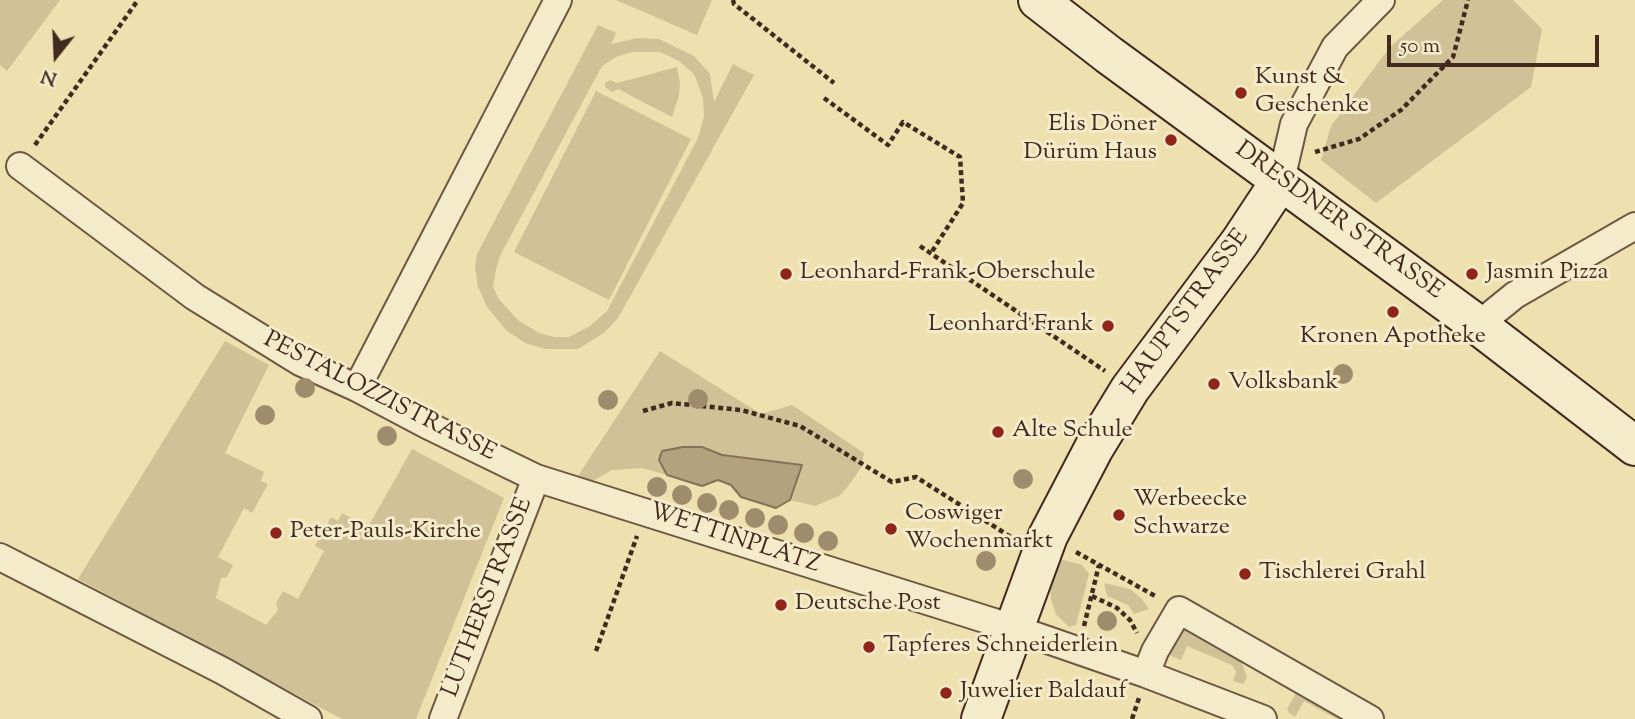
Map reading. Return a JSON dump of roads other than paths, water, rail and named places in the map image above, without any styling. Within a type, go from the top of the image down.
[{"type":"main road","name":"DRESDNER STRASSE","points":[[1038,0],[1478,325],[1635,446]]},
{"type":"main road","name":"HAUPTSTRASSE","points":[[981,719],[1044,546],[1094,448],[1130,389],[1240,242],[1281,180]]},
{"type":"street","points":[[357,388],[558,0]]},
{"type":"street","points":[[1281,180],[1294,124],[1335,47],[1381,0]]},
{"type":"street","name":"PESTALOZZISTRASSE","points":[[20,166],[195,297],[300,362],[536,478]]},
{"type":"street","points":[[1478,325],[1515,295],[1635,226]]},
{"type":"street","name":"WETTINPLATZ","points":[[536,478],[1013,628],[1146,674],[1263,719]]},
{"type":"street","name":"LUTHERSTRASSE","points":[[443,719],[536,478]]},
{"type":"street","points":[[0,557],[223,671],[308,719]]},
{"type":"street","points":[[1146,674],[1155,651],[1179,610],[1370,719]]},
{"type":"place","name":"Kunst & Geschenke","points":[[1241,93]]},
{"type":"place","name":"Elis Döner Dürüm Haus","points":[[1171,140]]},
{"type":"place","name":"Leonhard-Frank-Oberschule","points":[[786,274]]},
{"type":"place","name":"Jasmin Pizza","points":[[1472,274]]},
{"type":"place","name":"Kronen Apotheke","points":[[1393,312]]},
{"type":"place","name":"Leonhard Frank","points":[[1108,326]]},
{"type":"place","name":"Volksbank","points":[[1214,384]]},
{"type":"place","name":"Alte Schule","points":[[998,432]]},
{"type":"place","name":"Werbeecke Schwarze","points":[[1119,515]]},
{"type":"place","name":"Coswiger Wochenmarkt","points":[[891,529]]},
{"type":"place","name":"Peter-Pauls-Kirche","points":[[276,533]]},
{"type":"place","name":"Tischlerei Grahl","points":[[1245,574]]},
{"type":"place","name":"Deutsche Post","points":[[781,605]]},
{"type":"place","name":"Tapferes Schneiderlein","points":[[869,647]]},
{"type":"place","name":"Juwelier Baldauf","points":[[946,693]]}]
